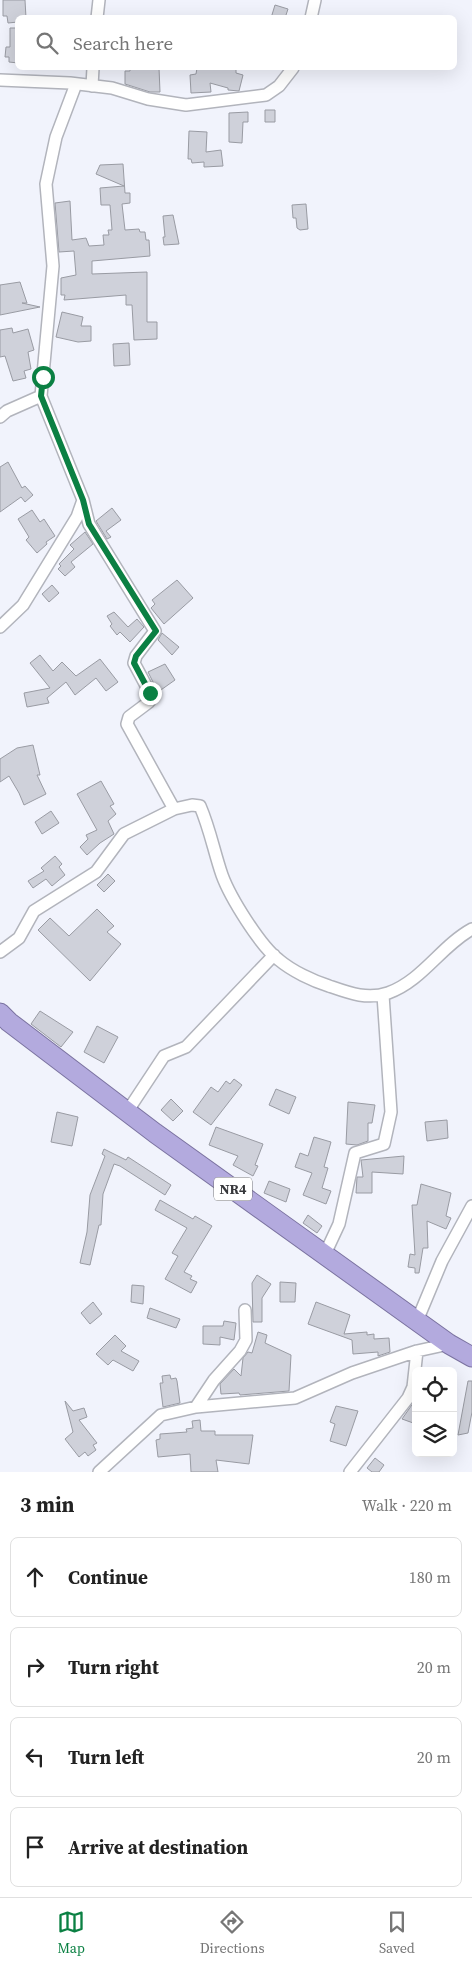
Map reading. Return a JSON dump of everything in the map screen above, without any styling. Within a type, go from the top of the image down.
[{"type":"highway","name":"NR4","points":[[0,1013],[8,1022],[127,1112],[449,1344],[472,1357]]},
{"type":"street","points":[[97,15],[99,0]]},
{"type":"street","points":[[312,15],[315,0]]},
{"type":"street","points":[[92,86],[93,70]]},
{"type":"street","points":[[0,80],[112,88],[148,99],[186,105],[266,95],[279,86],[291,70]]},
{"type":"street","points":[[76,84],[56,137],[46,184],[53,266],[41,396],[83,500],[89,524],[156,631],[136,656],[134,663],[150,693],[149,702],[129,717],[127,724],[174,809]]},
{"type":"street","points":[[0,418],[7,411],[41,396]]},
{"type":"street","points":[[0,627],[23,605],[77,517],[83,500]]},
{"type":"street","points":[[0,952],[18,938],[34,911],[96,872],[124,834],[174,809],[192,805],[200,806],[209,827],[222,876],[254,931],[278,960],[321,983],[354,995],[375,997],[409,982],[460,936],[472,929]]},
{"type":"street","points":[[127,1112],[164,1056],[186,1047],[274,955]]},
{"type":"street","points":[[325,1254],[339,1224],[355,1153],[384,1144],[391,1112],[383,994]]},
{"type":"street","points":[[417,1321],[442,1261],[472,1206]]},
{"type":"street","points":[[196,1407],[214,1380],[240,1351],[246,1340],[245,1310]]},
{"type":"street","points":[[99,1472],[161,1415],[196,1407],[295,1398],[352,1373],[418,1351],[449,1344]]},
{"type":"street","points":[[350,1472],[408,1398],[413,1387],[418,1351]]},
{"type":"building","points":[[3,0],[25,0],[26,15],[15,15],[15,22],[8,23],[7,16],[3,16]]},
{"type":"building","points":[[275,5],[288,9],[286,15],[272,15]]},
{"type":"building","points":[[10,28],[15,28],[15,63],[9,62],[9,57],[5,57],[6,47],[10,47]]},
{"type":"building","points":[[159,70],[160,92],[150,92],[125,84],[125,71]]},
{"type":"building","points":[[197,70],[236,70],[236,73],[243,75],[239,91],[228,90],[228,88],[210,83],[211,92],[191,93],[190,75],[196,74]]},
{"type":"building","points":[[265,110],[275,110],[275,122],[265,122]]},
{"type":"building","points":[[248,112],[248,122],[243,122],[242,143],[229,142],[229,113]]},
{"type":"building","points":[[189,131],[207,132],[206,152],[221,150],[223,166],[204,167],[204,162],[192,163],[191,159],[188,159]]},
{"type":"building","points":[[123,164],[125,193],[130,193],[130,203],[122,204],[125,230],[139,229],[140,232],[145,232],[146,240],[149,240],[150,256],[92,261],[92,274],[147,272],[147,322],[157,322],[157,339],[134,340],[132,305],[126,305],[126,295],[64,300],[65,295],[61,295],[61,278],[76,275],[74,251],[59,252],[55,203],[70,201],[72,240],[86,238],[89,246],[104,245],[103,235],[109,235],[108,230],[112,230],[110,205],[101,205],[100,188],[124,186],[96,174],[100,165]]},
{"type":"building","points":[[306,204],[308,229],[300,230],[297,228],[296,218],[293,218],[292,205]]},
{"type":"building","points":[[173,215],[179,244],[164,245],[163,216]]},
{"type":"building","points":[[20,282],[27,303],[22,303],[40,307],[0,315],[0,285]]},
{"type":"building","points":[[62,312],[83,317],[81,326],[91,326],[91,341],[78,342],[56,337]]},
{"type":"building","points":[[12,328],[13,333],[28,329],[34,350],[28,352],[31,369],[24,371],[26,378],[13,381],[5,356],[0,357],[0,330]]},
{"type":"building","points":[[129,343],[130,365],[114,366],[113,344]]},
{"type":"building","points":[[8,462],[22,488],[25,486],[33,495],[25,502],[21,497],[0,512],[0,467]]},
{"type":"building","points":[[112,508],[121,520],[106,531],[111,537],[107,539],[96,521]]},
{"type":"building","points":[[32,510],[40,522],[44,519],[55,536],[46,542],[47,544],[37,553],[26,540],[29,537],[18,519]]},
{"type":"building","points":[[85,532],[93,544],[71,562],[75,567],[65,576],[58,569],[61,566],[59,564],[74,549],[70,545]]},
{"type":"building","points":[[177,580],[193,598],[164,624],[151,608],[155,604],[152,600]]},
{"type":"building","points":[[52,585],[59,593],[49,602],[42,594]]},
{"type":"building","points":[[114,612],[128,627],[137,619],[144,627],[130,642],[120,632],[117,635],[110,626],[112,624],[107,616]]},
{"type":"building","points":[[162,633],[179,647],[172,655],[158,640]]},
{"type":"building","points":[[40,655],[53,671],[62,662],[76,676],[100,659],[118,682],[106,691],[96,678],[75,695],[66,682],[47,698],[49,703],[27,707],[24,693],[50,688],[30,663]]},
{"type":"building","points":[[165,664],[175,680],[158,692],[148,672]]},
{"type":"building","points":[[33,745],[40,775],[37,775],[46,794],[24,805],[9,776],[0,782],[0,759],[17,748]]},
{"type":"building","points":[[101,781],[114,804],[110,806],[116,814],[108,821],[114,834],[87,855],[80,847],[88,839],[86,835],[97,830],[77,794]]},
{"type":"building","points":[[51,811],[59,823],[42,834],[35,822]]},
{"type":"building","points":[[55,856],[62,864],[59,867],[65,875],[52,886],[46,879],[33,888],[28,881],[44,871],[41,868]]},
{"type":"building","points":[[108,874],[115,881],[104,892],[97,885]]},
{"type":"building","points":[[97,909],[114,926],[107,932],[121,944],[90,981],[38,930],[50,918],[69,936]]},
{"type":"building","points":[[40,1011],[73,1032],[61,1047],[31,1024]]},
{"type":"building","points":[[97,1026],[118,1037],[104,1063],[84,1052]]},
{"type":"building","points":[[234,1079],[242,1085],[211,1125],[193,1112],[211,1087],[218,1092],[226,1081],[230,1084]]},
{"type":"building","points":[[276,1089],[296,1097],[289,1114],[269,1105]]},
{"type":"building","points":[[171,1099],[183,1111],[173,1121],[161,1110]]},
{"type":"building","points":[[348,1102],[375,1105],[372,1123],[368,1123],[368,1141],[357,1145],[346,1144]]},
{"type":"building","points":[[57,1112],[78,1117],[72,1146],[51,1142]]},
{"type":"building","points":[[447,1120],[448,1138],[427,1141],[425,1122]]},
{"type":"building","points":[[216,1127],[263,1144],[255,1165],[258,1166],[253,1176],[233,1165],[238,1156],[209,1145]]},
{"type":"building","points":[[314,1137],[331,1142],[324,1167],[328,1168],[322,1188],[331,1191],[326,1204],[303,1195],[312,1173],[295,1167],[300,1153],[308,1156]]},
{"type":"building","points":[[104,1149],[126,1160],[128,1157],[171,1185],[165,1195],[114,1164],[103,1194],[101,1225],[99,1225],[90,1265],[80,1263],[87,1232],[90,1195],[105,1156],[102,1154]]},
{"type":"building","points":[[404,1156],[403,1174],[372,1172],[372,1193],[356,1193],[357,1177],[363,1177],[361,1160]]},
{"type":"building","points":[[269,1181],[290,1189],[286,1202],[264,1193]]},
{"type":"building","points":[[421,1184],[451,1193],[446,1216],[451,1218],[446,1229],[427,1221],[428,1248],[423,1248],[419,1273],[415,1273],[415,1268],[408,1267],[410,1254],[415,1255],[412,1205],[417,1205]]},
{"type":"building","points":[[160,1200],[193,1219],[195,1216],[212,1226],[184,1272],[192,1276],[190,1279],[197,1282],[191,1293],[165,1279],[178,1256],[172,1253],[187,1228],[155,1210]]},
{"type":"building","points":[[308,1215],[322,1226],[317,1233],[303,1223]]},
{"type":"building","points":[[257,1275],[271,1284],[262,1298],[262,1322],[253,1322],[252,1283]]},
{"type":"building","points":[[280,1282],[296,1283],[295,1302],[280,1302]]},
{"type":"building","points":[[132,1285],[144,1286],[143,1304],[131,1302]]},
{"type":"building","points":[[93,1302],[102,1314],[90,1324],[81,1313]]},
{"type":"building","points":[[316,1302],[350,1315],[344,1334],[367,1332],[367,1335],[374,1334],[374,1339],[389,1338],[390,1352],[378,1356],[378,1352],[353,1354],[352,1340],[308,1324]]},
{"type":"building","points":[[150,1308],[180,1319],[176,1328],[147,1318]]},
{"type":"building","points":[[224,1321],[236,1323],[234,1340],[220,1337],[220,1345],[203,1344],[203,1326],[223,1326]]},
{"type":"building","points":[[258,1332],[267,1335],[265,1343],[291,1355],[289,1391],[240,1395],[239,1393],[221,1394],[220,1384],[234,1369],[241,1376],[243,1358],[248,1352],[252,1353]]},
{"type":"building","points":[[115,1335],[126,1346],[121,1351],[139,1361],[133,1371],[113,1360],[108,1365],[96,1354]]},
{"type":"building","points":[[170,1375],[171,1379],[176,1378],[180,1403],[163,1407],[160,1383],[163,1383],[162,1376]]},
{"type":"building","points":[[468,1381],[472,1381],[472,1412],[468,1433],[458,1435]]},
{"type":"building","points":[[65,1401],[73,1411],[84,1408],[87,1417],[79,1420],[97,1443],[93,1445],[96,1450],[88,1456],[85,1452],[79,1457],[65,1439],[73,1432]]},
{"type":"building","points":[[412,1405],[412,1423],[402,1419]]},
{"type":"building","points":[[336,1406],[358,1411],[346,1446],[330,1441],[335,1424],[330,1422]]},
{"type":"building","points":[[200,1420],[201,1431],[215,1431],[215,1435],[253,1435],[249,1464],[216,1460],[218,1472],[191,1472],[190,1454],[158,1457],[156,1440],[160,1439],[160,1434],[187,1432],[186,1429],[193,1428],[192,1421]]},
{"type":"building","points":[[375,1458],[384,1465],[379,1472],[372,1472],[367,1468]]},
{"type":"route","points":[[43,377],[41,396],[83,500],[89,524],[156,631],[136,656],[134,663],[150,693]]}]
